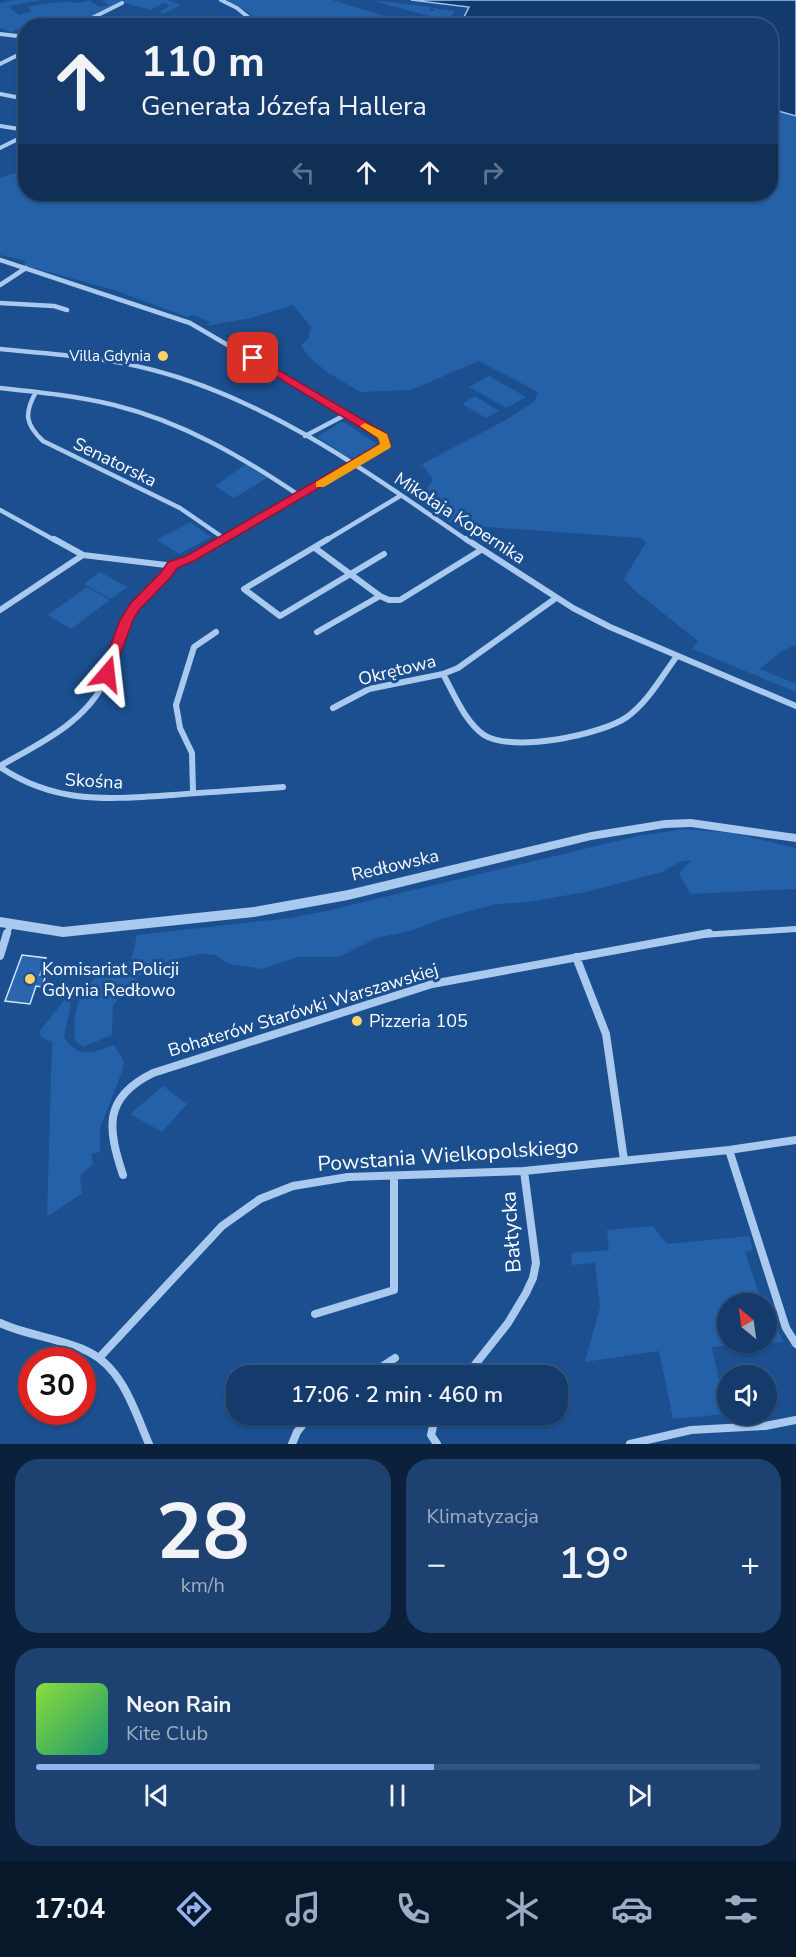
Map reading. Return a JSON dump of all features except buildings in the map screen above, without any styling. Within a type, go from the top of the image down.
[{"type":"street","points":[[221,0],[237,8],[249,18]]},
{"type":"street","points":[[92,18],[122,3]]},
{"type":"street","points":[[0,34],[18,35]]},
{"type":"street","points":[[0,64],[18,55]]},
{"type":"street","points":[[0,94],[18,97]]},
{"type":"street","points":[[0,126],[18,129]]},
{"type":"street","points":[[0,148],[18,139]]},
{"type":"street","points":[[0,260],[190,323],[383,436],[386,442],[386,446],[354,466],[225,539],[172,565],[83,555],[0,510]]},
{"type":"street","points":[[0,285],[26,268]]},
{"type":"street","points":[[0,303],[54,306],[68,310]]},
{"type":"street","name":"Mikołaja Kopernika","points":[[0,349],[116,362],[172,375],[255,409],[354,466],[556,598],[610,627],[796,706]]},
{"type":"street","points":[[0,388],[106,403],[170,423],[243,459],[300,496]]},
{"type":"street","name":"Senatorska","points":[[36,392],[25,414],[25,420],[43,441],[180,508],[225,539]]},
{"type":"street","points":[[305,436],[345,415]]},
{"type":"street","points":[[384,554],[280,616],[244,589],[400,496]]},
{"type":"street","points":[[315,548],[380,596],[389,600],[400,600],[481,550]]},
{"type":"street","points":[[0,610],[83,555]]},
{"type":"street","points":[[0,766],[50,737],[90,703],[103,684],[126,620],[134,607],[167,574],[172,565]]},
{"type":"street","points":[[316,632],[380,596]]},
{"type":"street","name":"Okrętowa","points":[[333,708],[369,690],[443,674],[458,668],[556,598]]},
{"type":"street","points":[[193,792],[192,753],[180,728],[176,705],[194,647],[216,632]]},
{"type":"street","points":[[443,674],[471,721],[482,733],[496,741],[518,743],[602,729],[621,721],[637,707],[677,656]]},
{"type":"street","name":"Skośna","points":[[0,766],[41,789],[75,798],[102,800],[283,787]]},
{"type":"street","name":"Redłowska","points":[[5,924],[63,932],[254,912],[348,895],[591,836],[665,824],[691,823],[796,838]]},
{"type":"street","points":[[0,956],[5,924]]},
{"type":"street","name":"Bohaterów Starówki Warszawskiej","points":[[123,1174],[112,1142],[111,1124],[124,1094],[142,1077],[418,987],[710,933],[796,929]]},
{"type":"street","points":[[576,957],[606,1034],[624,1161]]},
{"type":"street","name":"Powstania Wielkopolskiego","points":[[99,1358],[222,1226],[248,1206],[276,1191],[311,1181],[348,1177],[524,1171],[729,1150],[796,1140]]},
{"type":"street","points":[[729,1150],[786,1329],[796,1344]]},
{"type":"street","name":"Bałtycka","points":[[474,1365],[525,1297],[534,1278],[536,1263],[524,1171]]},
{"type":"street","points":[[315,1314],[394,1290],[394,1177]]},
{"type":"street","points":[[0,1323],[18,1332],[75,1347],[99,1358],[114,1374],[127,1394],[149,1444]]},
{"type":"street","points":[[384,1365],[395,1358]]},
{"type":"street","points":[[630,1444],[667,1433],[712,1428],[778,1426],[796,1419]]},
{"type":"street","points":[[292,1444],[302,1425]]},
{"type":"street","points":[[433,1425],[431,1435],[437,1444]]},
{"type":"shaded area","points":[[16,0],[41,0],[8,6],[19,15],[32,11],[28,7],[91,0],[100,7],[108,5],[102,0],[167,0],[181,5],[165,13],[159,12],[169,6],[168,4],[163,3],[151,10],[121,2],[88,18],[18,18],[18,29],[11,32],[0,28],[0,3]]},
{"type":"shaded area","points":[[227,0],[332,0],[391,18],[255,18]]},
{"type":"shaded area","points":[[371,0],[431,7],[430,11],[435,11],[432,8],[455,11],[449,18],[436,18]]},
{"type":"shaded area","points":[[411,0],[796,0],[796,116],[778,111],[778,18],[464,18],[469,7]]},
{"type":"shaded area","points":[[778,105],[796,111],[796,645],[783,650],[760,669],[796,684],[796,692],[692,649],[698,641],[633,589],[624,579],[646,542],[641,538],[471,526],[460,529],[420,502],[433,479],[422,464],[504,421],[534,402],[538,392],[479,361],[411,390],[360,392],[327,372],[308,356],[301,345],[308,339],[311,327],[293,305],[251,318],[206,326],[210,322],[193,315],[187,317],[114,290],[23,265],[26,261],[0,255],[0,178],[18,172],[18,201],[778,201]]},
{"type":"shaded area","points":[[489,376],[526,397],[506,408],[469,387]]},
{"type":"shaded area","points":[[475,396],[499,411],[486,418],[462,404]]},
{"type":"shaded area","points":[[341,422],[377,444],[356,457],[350,458],[317,437]]},
{"type":"shaded area","points":[[246,464],[267,478],[234,498],[215,486]]},
{"type":"shaded area","points":[[190,522],[211,537],[179,554],[157,540]]},
{"type":"shaded area","points":[[100,572],[128,587],[111,599],[84,584]]},
{"type":"shaded area","points":[[87,587],[110,600],[71,629],[48,615]]},
{"type":"shaded area","points":[[685,829],[732,833],[796,848],[796,889],[690,894],[679,874],[691,860],[680,862],[662,872],[586,892],[528,902],[496,904],[441,919],[414,930],[377,938],[339,957],[297,957],[262,969],[228,964],[216,955],[200,954],[172,960],[146,970],[113,1005],[112,1035],[83,1047],[75,1040],[76,1012],[81,995],[86,987],[100,975],[131,961],[137,935],[290,918],[322,912],[642,835]]},
{"type":"shaded area","points":[[74,988],[64,1037],[75,1049],[87,1052],[114,1045],[124,1061],[100,1128],[100,1152],[91,1154],[93,1164],[80,1176],[82,1193],[47,1217],[52,1042],[41,1037],[39,1032]]},
{"type":"shaded area","points":[[163,1086],[187,1104],[162,1132],[130,1114]]},
{"type":"shaded area","points":[[653,1226],[667,1244],[749,1236],[753,1250],[745,1252],[759,1293],[717,1293],[717,1347],[712,1347],[717,1371],[717,1415],[673,1419],[659,1351],[585,1362],[600,1307],[595,1263],[572,1265],[571,1253],[609,1250],[607,1230]]},
{"type":"shaded area","points":[[777,1328],[783,1342],[777,1342]]},
{"type":"slow traffic","points":[[320,485],[386,446],[383,436],[365,426]]},
{"type":"place","name":"Villa Gdynia","points":[[163,356]]},
{"type":"place","name":"Komisariat Policji Gdynia Redłowo","points":[[30,979]]},
{"type":"place","name":"Pizzeria 105","points":[[357,1021]]},
{"type":"route","points":[[107,674],[126,620],[134,607],[167,574],[172,565],[190,558],[386,446],[383,436],[253,358]]}]
